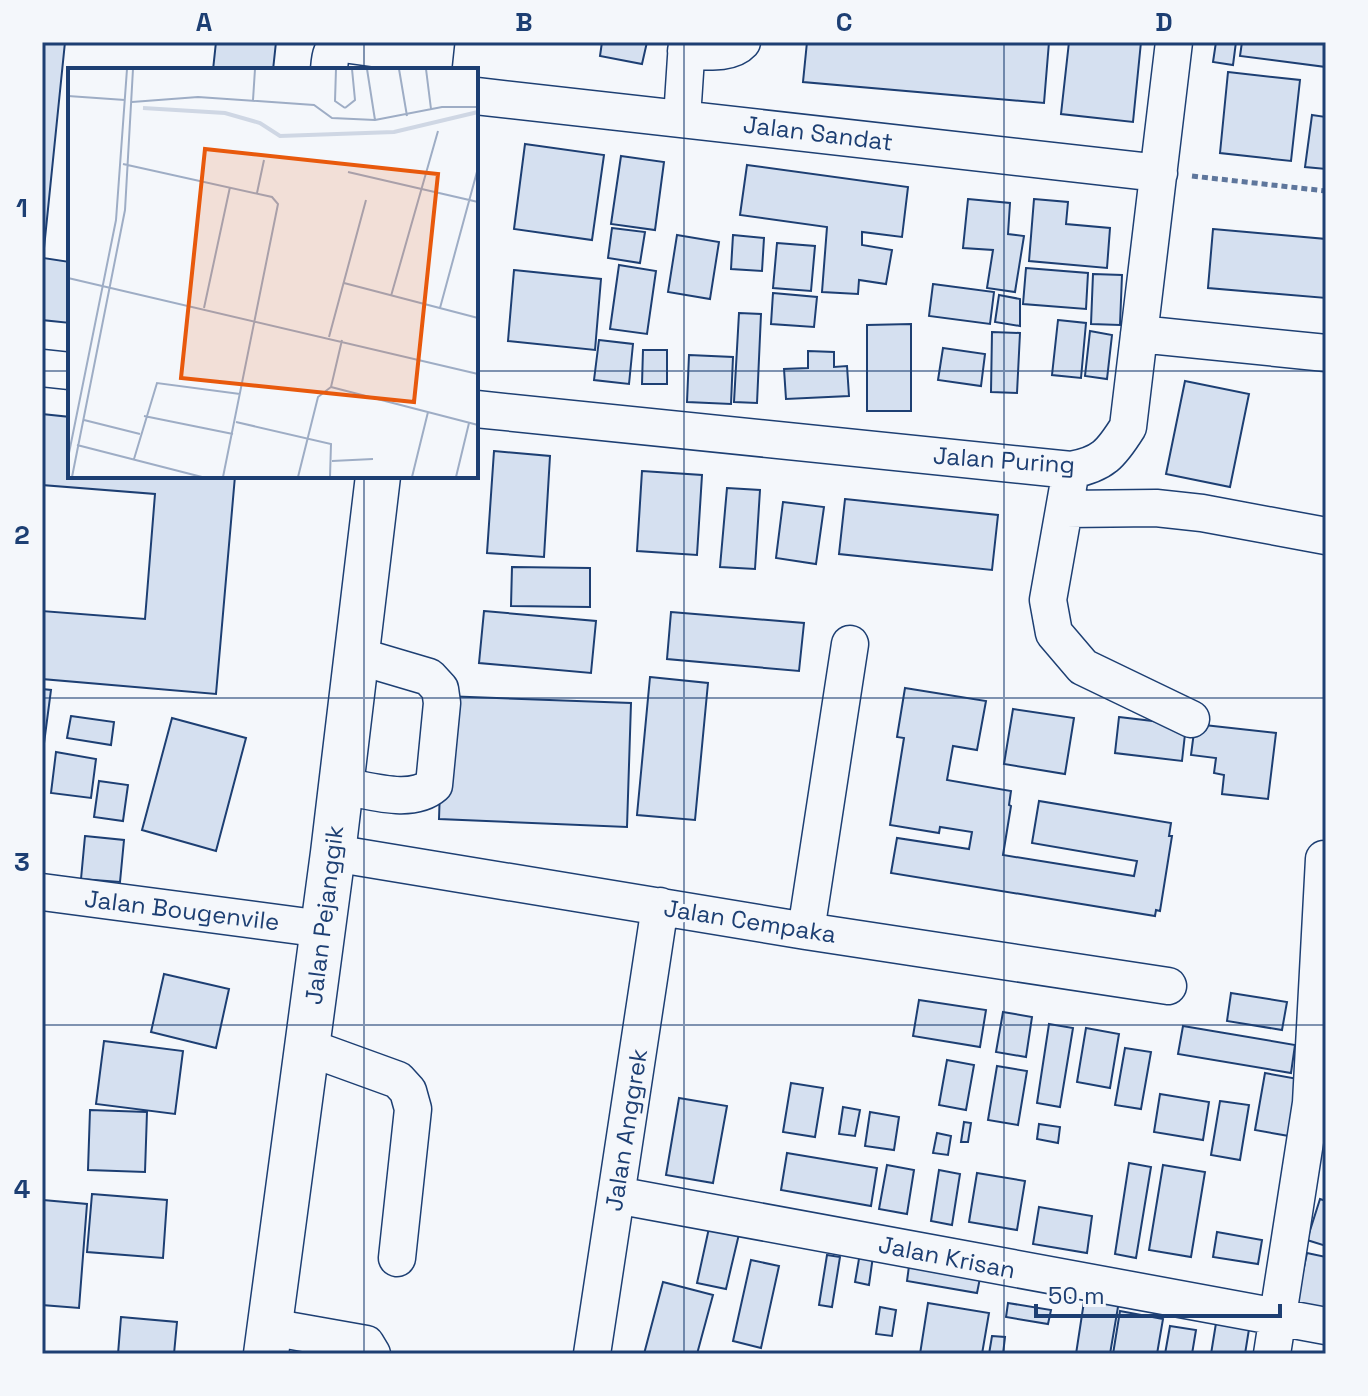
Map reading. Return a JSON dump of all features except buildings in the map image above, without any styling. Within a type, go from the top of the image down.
[{"type":"main road","name":"Jalan Pejanggik","points":[[268,1341],[333,853],[378,478]]},
{"type":"street","points":[[682,118],[686,46],[722,51],[739,47],[742,42]]},
{"type":"street","name":"Jalan Puring","points":[[478,409],[1071,470],[1090,466],[1112,453],[1128,427],[1174,42]]},
{"type":"street","points":[[329,68],[331,54],[343,44],[430,56]]},
{"type":"street","name":"Jalan Sandat","points":[[478,96],[1159,173]]},
{"type":"street","points":[[1139,334],[1326,353]]},
{"type":"street","points":[[42,368],[68,371]]},
{"type":"street","points":[[1071,470],[1048,600],[1054,633],[1083,667],[1191,719]]},
{"type":"street","points":[[1066,509],[1156,508],[1202,513],[1326,536]]},
{"type":"street","points":[[806,931],[850,644]]},
{"type":"street","points":[[341,786],[403,795],[425,793],[434,785],[442,703],[440,689],[429,677],[358,656]]},
{"type":"street","name":"Jalan Cempaka","points":[[333,853],[806,931],[1168,986]]},
{"type":"street","points":[[1272,1354],[1311,1103],[1324,859]]},
{"type":"street","name":"Jalan Bougenvile","points":[[42,892],[323,929]]},
{"type":"street","name":"Jalan Anggrek","points":[[592,1354],[660,906]]},
{"type":"street","points":[[307,1047],[398,1080],[408,1091],[413,1109],[397,1258]]},
{"type":"street","name":"Jalan Krisan","points":[[616,1195],[1326,1326]]},
{"type":"street","points":[[268,1341],[366,1344],[372,1354]]},
{"type":"path","points":[[1159,173],[1326,191]]}]
